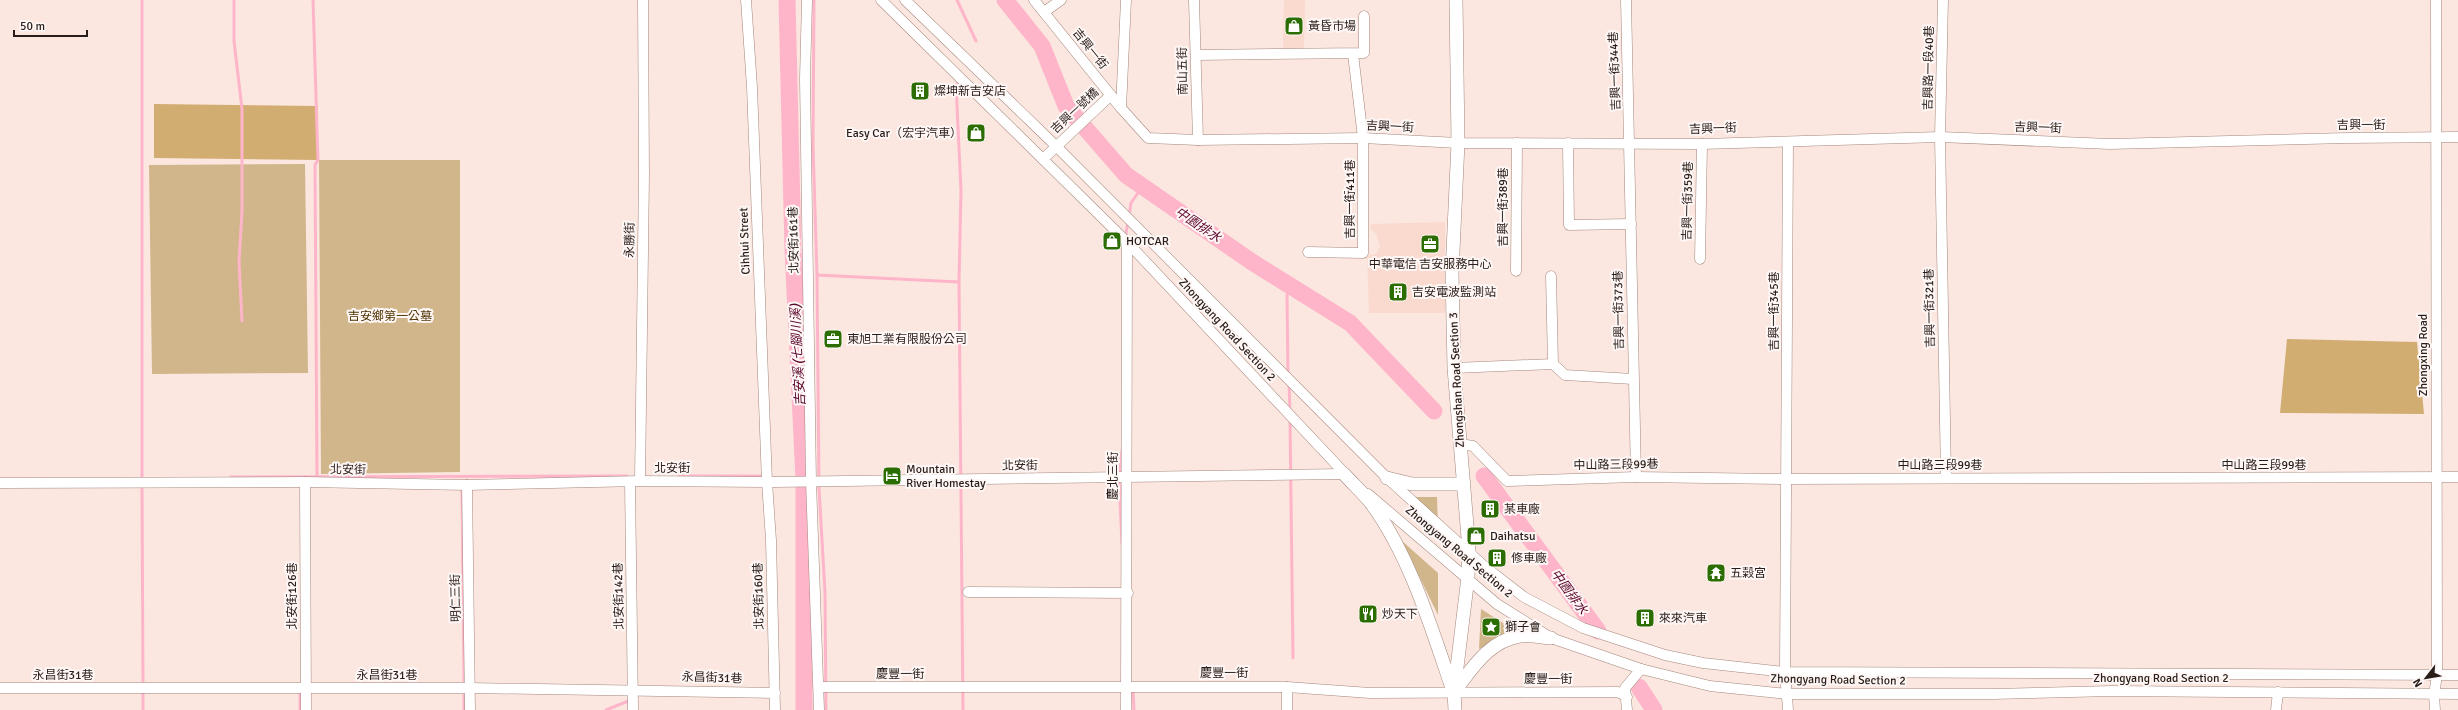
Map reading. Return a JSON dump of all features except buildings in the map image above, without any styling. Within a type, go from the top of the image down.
[{"type":"main road","name":"Zhongshan Road Section 3","points":[[1455,710],[1454,692],[1468,577],[1469,550],[1454,368],[1452,273],[1458,143],[1456,0]]},
{"type":"main road","points":[[1344,474],[1371,504],[1390,535],[1425,608],[1454,692]]},
{"type":"main road","points":[[1387,478],[1412,484],[1464,484]]},
{"type":"main road","points":[[1454,692],[1474,663],[1501,642],[1520,636],[1551,638]]},
{"type":"street","name":"永勝街","points":[[635,482],[644,0]]},
{"type":"street","name":"Cihhui Street","points":[[746,0],[752,87],[771,482]]},
{"type":"street","name":"北安街161巷","points":[[807,0],[805,79],[811,480],[819,710]]},
{"type":"street","name":"Zhongyang Road Section 2","points":[[881,0],[1127,242],[1344,474],[1468,577],[1497,604],[1551,638],[1641,669],[1710,686],[1788,694],[1993,694],[2112,691],[2406,692],[2434,695],[2458,694]]},
{"type":"street","name":"Zhongyang Road Section 2","points":[[905,0],[1056,145],[1387,478],[1469,550],[1484,566],[1524,597],[1584,628],[1665,655],[1703,663],[1785,672],[2458,675]]},
{"type":"street","name":"吉興一街","points":[[1034,0],[1109,97],[1148,138],[1198,140],[1363,138],[1458,143],[1517,144],[1630,142],[1702,144],[1940,137],[2110,144],[2458,137]]},
{"type":"street","points":[[1044,12],[1061,0]]},
{"type":"street","points":[[1121,108],[1126,0]]},
{"type":"street","name":"南山五街","points":[[1194,0],[1198,140]]},
{"type":"street","name":"吉興一街344巷","points":[[1626,0],[1630,142]]},
{"type":"street","name":"吉興路一段40巷","points":[[1940,137],[1943,0]]},
{"type":"street","name":"Zhongxing Road","points":[[2435,710],[2434,695],[2437,675],[2436,0]]},
{"type":"street","points":[[1196,55],[1364,53],[1364,16]]},
{"type":"street","points":[[1353,54],[1363,138]]},
{"type":"street","name":"吉興一號橋","points":[[1043,159],[1056,145],[1109,97]]},
{"type":"street","name":"吉興一街321巷","points":[[1940,137],[1946,478]]},
{"type":"street","name":"吉興一街411巷","points":[[1308,252],[1363,253],[1363,138]]},
{"type":"street","name":"吉興一街373巷","points":[[1630,142],[1633,379],[1636,477]]},
{"type":"street","name":"吉興一街345巷","points":[[1788,142],[1785,672],[1785,683],[1788,694],[1788,710]]},
{"type":"street","points":[[1568,143],[1569,225],[1631,224]]},
{"type":"street","name":"吉興一街389巷","points":[[1516,271],[1517,144]]},
{"type":"street","name":"吉興一街359巷","points":[[1700,260],[1702,144]]},
{"type":"street","name":"慶北三街","points":[[1126,710],[1128,593],[1125,478],[1127,242]]},
{"type":"street","points":[[1551,276],[1553,364]]},
{"type":"street","points":[[1454,368],[1553,364],[1565,374],[1633,379]]},
{"type":"street","name":"中山路三段99巷","points":[[1460,444],[1473,446],[1507,480],[1636,477],[1786,479],[2458,477]]},
{"type":"street","name":"北安街","points":[[0,483],[305,482],[467,485],[635,482],[771,482],[811,480],[1125,478],[1344,474]]},
{"type":"street","name":"北安街126巷","points":[[305,482],[306,710]]},
{"type":"street","name":"北安街142巷","points":[[633,710],[635,482]]},
{"type":"street","name":"北安街160巷","points":[[771,482],[775,710]]},
{"type":"street","name":"明仁三街","points":[[467,485],[470,710]]},
{"type":"street","points":[[968,592],[1128,593]]},
{"type":"street","points":[[1627,710],[1625,688],[1641,669]]},
{"type":"street","name":"慶豐一街","points":[[819,687],[1287,687],[1370,693],[1618,692],[1627,697]]},
{"type":"street","points":[[1287,687],[1287,710]]},
{"type":"street","name":"永昌街31巷","points":[[0,688],[633,689],[775,693]]},
{"type":"street","points":[[2276,710],[2278,692]]},
{"type":"shaded area","name":"黃昏市場","points":[[1284,0],[1305,0],[1304,52],[1283,52]]},
{"type":"shaded area","points":[[154,104],[318,106],[318,160],[154,158]]},
{"type":"shaded area","points":[[1445,222],[1445,313],[1369,313],[1367,255],[1376,254],[1380,246],[1376,234],[1370,228],[1371,224]]},
{"type":"shaded area","points":[[2287,339],[2417,342],[2424,414],[2280,413]]},
{"type":"green space","name":"吉安鄉第一公墓","points":[[319,160],[460,160],[460,472],[321,474]]},
{"type":"green space","points":[[305,164],[308,373],[152,374],[149,165]]},
{"type":"green space","points":[[1409,497],[1437,497],[1438,527]]},
{"type":"green space","points":[[1402,541],[1438,573],[1438,615]]},
{"type":"green space","points":[[1481,609],[1514,630],[1479,649]]},
{"type":"waterway","points":[[142,0],[142,481]]},
{"type":"waterway","points":[[234,0],[234,41],[242,109],[242,212],[239,262],[242,321]]},
{"type":"waterway","points":[[313,0],[318,160],[315,165],[317,476]]},
{"type":"waterway","name":"吉安溪 (七腳川溪)","points":[[787,0],[793,250],[804,479],[804,710]]},
{"type":"waterway","points":[[814,0],[813,145],[817,275],[819,488],[825,592],[826,710]]},
{"type":"waterway","points":[[957,0],[976,41]]},
{"type":"waterway","name":"中園排水","points":[[1005,0],[1042,46],[1066,106],[1126,175],[1252,262],[1350,323],[1434,411]]},
{"type":"waterway","points":[[956,84],[961,191],[959,282],[963,710]]},
{"type":"waterway","points":[[1129,216],[1131,203],[1142,187]]},
{"type":"waterway","points":[[1125,238],[1128,222]]},
{"type":"waterway","points":[[817,275],[959,282]]},
{"type":"waterway","points":[[1288,375],[1287,295],[1292,287]]},
{"type":"waterway","points":[[1289,384],[1290,411]]},
{"type":"waterway","points":[[1290,420],[1293,658]]},
{"type":"waterway","points":[[1122,450],[1119,478],[1122,544]]},
{"type":"waterway","points":[[231,477],[627,476]]},
{"type":"waterway","points":[[679,476],[761,476]]},
{"type":"waterway","name":"中園排水","points":[[1484,476],[1598,631]]},
{"type":"waterway","points":[[142,486],[143,681]]},
{"type":"waterway","points":[[462,490],[464,681]]},
{"type":"waterway","name":"中園排水","points":[[1639,687],[1654,710]]},
{"type":"waterway","points":[[1133,688],[1134,710]]},
{"type":"waterway","points":[[143,693],[143,710]]},
{"type":"waterway","points":[[300,693],[300,710]]},
{"type":"waterway","points":[[464,695],[464,710]]},
{"type":"waterway","points":[[606,710],[631,700]]},
{"type":"place","name":"黃昏市場","points":[[1294,26]]},
{"type":"place","name":"燦坤新吉安店","points":[[920,91]]},
{"type":"place","name":"Easy Car（宏宇汽車）","points":[[976,133]]},
{"type":"place","name":"HOTCAR","points":[[1112,241]]},
{"type":"place","name":"中華電信 吉安服務中心","points":[[1430,244]]},
{"type":"place","name":"吉安電波監測站","points":[[1398,292]]},
{"type":"place","name":"東旭工業有限股份公司","points":[[833,339]]},
{"type":"place","name":"Mountain River Homestay","points":[[892,476]]},
{"type":"place","name":"某車廠","points":[[1490,509]]},
{"type":"place","name":"Daihatsu","points":[[1476,536]]},
{"type":"place","name":"修車廠","points":[[1497,558]]},
{"type":"place","name":"五榖宮","points":[[1716,573]]},
{"type":"place","name":"炒天下","points":[[1368,614]]},
{"type":"place","name":"來來汽車","points":[[1645,618]]},
{"type":"place","name":"獅子會","points":[[1491,627]]}]
